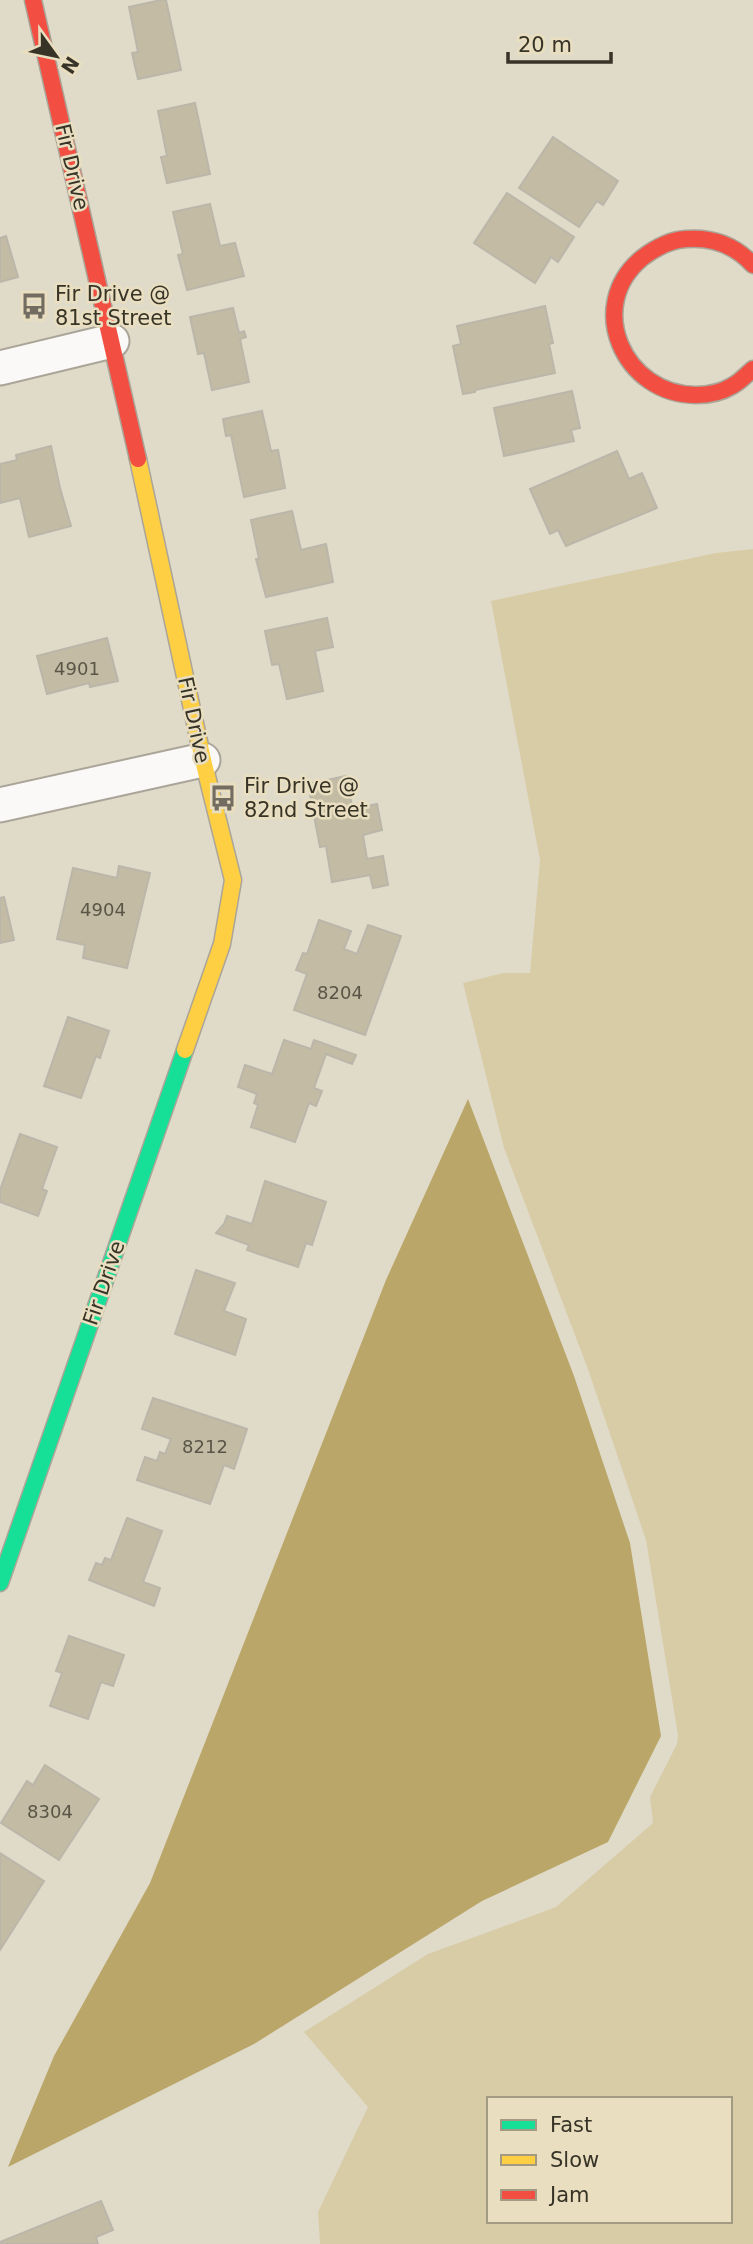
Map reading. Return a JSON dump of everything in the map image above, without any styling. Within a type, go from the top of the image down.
[{"type":"street","name":"Fir Drive","points":[[0,1583],[10,1515],[222,944],[233,880],[202,760],[112,341],[33,0]]},
{"type":"street","points":[[753,265],[729,246],[704,238],[678,239],[653,248],[633,265],[620,288],[614,314],[617,340],[629,364],[647,382],[671,394],[696,397],[722,392],[745,378],[753,369]]},
{"type":"street","points":[[0,368],[112,341]]},
{"type":"street","points":[[0,804],[202,760]]},
{"type":"shaded area","points":[[753,549],[753,2244],[320,2244],[318,2212],[368,2107],[304,2032],[428,1954],[556,1907],[653,1823],[650,1797],[677,1744],[678,1735],[646,1540],[589,1372],[504,1148],[463,983],[503,973],[530,973],[540,860],[491,601],[716,553]]},
{"type":"shaded area","points":[[468,1099],[574,1376],[630,1543],[661,1736],[608,1842],[482,1901],[254,2044],[8,2167],[54,2056],[150,1883],[386,1280]]},
{"type":"building","points":[[166,0],[181,70],[138,79],[132,53],[138,52],[129,7]]},
{"type":"building","points":[[195,103],[210,174],[167,183],[161,157],[167,156],[158,111]]},
{"type":"building","points":[[553,137],[618,181],[603,205],[597,201],[579,227],[519,188]]},
{"type":"building","points":[[507,193],[574,237],[558,262],[551,257],[535,283],[474,243]]},
{"type":"building","points":[[210,204],[220,246],[235,243],[244,276],[187,290],[178,255],[183,254],[173,212]]},
{"type":"building","points":[[6,236],[18,277],[0,282],[0,238]]},
{"type":"building","points":[[545,306],[553,343],[549,344],[555,373],[463,394],[453,346],[461,344],[457,326]]},
{"type":"building","points":[[233,308],[239,333],[244,331],[246,337],[240,339],[249,382],[212,390],[204,353],[198,354],[190,317]]},
{"type":"building","points":[[572,391],[580,428],[571,430],[574,441],[504,456],[494,408]]},
{"type":"building","points":[[262,411],[271,451],[278,450],[285,488],[244,497],[231,435],[226,436],[223,419]]},
{"type":"building","points":[[51,446],[71,526],[29,537],[20,498],[0,503],[0,464],[17,460],[16,455]]},
{"type":"building","points":[[617,451],[629,479],[642,473],[657,508],[566,546],[558,530],[550,534],[530,489]]},
{"type":"building","points":[[292,511],[301,550],[326,544],[333,582],[266,597],[256,559],[259,559],[251,520]]},
{"type":"building","points":[[327,618],[333,647],[315,651],[323,691],[287,699],[279,664],[272,665],[265,631]]},
{"type":"building","points":[[107,638],[118,681],[90,687],[89,683],[47,694],[37,656]]},
{"type":"building","points":[[346,776],[352,806],[357,805],[357,808],[377,804],[382,830],[363,835],[367,859],[383,856],[388,885],[373,888],[370,875],[332,882],[326,846],[320,847],[308,784]]},
{"type":"building","points":[[119,866],[150,873],[127,968],[83,958],[85,945],[57,939],[73,868],[117,878]]},
{"type":"building","points":[[4,897],[14,940],[0,943],[0,898]]},
{"type":"building","points":[[319,920],[351,931],[344,949],[357,954],[368,925],[401,936],[365,1035],[294,1010],[307,974],[296,970],[303,953],[307,954]]},
{"type":"building","points":[[68,1017],[109,1031],[100,1058],[96,1056],[81,1098],[44,1086]]},
{"type":"building","points":[[284,1040],[311,1049],[314,1040],[356,1055],[352,1064],[326,1054],[314,1088],[322,1091],[316,1106],[309,1103],[295,1142],[251,1127],[258,1105],[254,1103],[257,1094],[238,1087],[245,1065],[272,1074]]},
{"type":"building","points":[[20,1134],[57,1147],[42,1189],[47,1191],[38,1216],[0,1202],[0,1190]]},
{"type":"building","points":[[265,1181],[326,1202],[312,1245],[306,1243],[298,1267],[247,1250],[249,1245],[216,1233],[227,1216],[252,1224]]},
{"type":"building","points":[[196,1270],[235,1283],[224,1311],[246,1319],[235,1355],[175,1334]]},
{"type":"building","points":[[153,1398],[247,1429],[234,1469],[224,1465],[210,1504],[137,1480],[145,1457],[157,1461],[160,1452],[165,1454],[171,1439],[142,1429]]},
{"type":"building","points":[[127,1518],[162,1531],[143,1582],[160,1588],[154,1606],[89,1580],[96,1563],[102,1565],[105,1558],[111,1560]]},
{"type":"building","points":[[69,1636],[124,1655],[113,1686],[101,1682],[88,1719],[50,1706],[62,1673],[56,1671]]},
{"type":"building","points":[[45,1765],[99,1799],[59,1860],[1,1823],[27,1781],[33,1785]]},
{"type":"building","points":[[0,1853],[44,1881],[0,1950]]},
{"type":"building","points":[[101,2201],[113,2230],[96,2237],[98,2244],[0,2242]]},
{"type":"traffic: fast","points":[[0,1583],[185,1050]]},
{"type":"traffic: slow","points":[[138,459],[203,760],[233,880],[222,944],[185,1050]]},
{"type":"traffic: jam","points":[[33,0],[138,459]]},
{"type":"traffic: jam","points":[[753,265],[731,247],[714,241],[686,239],[668,243],[642,258],[625,278],[616,300],[615,322],[620,344],[632,364],[649,380],[671,391],[696,395],[715,393],[735,384],[753,369]]},
{"type":"place","name":"Fir Drive @ 81st Street","points":[[34,306]]},
{"type":"place","name":"Fir Drive @ 82nd Street","points":[[223,798]]}]
